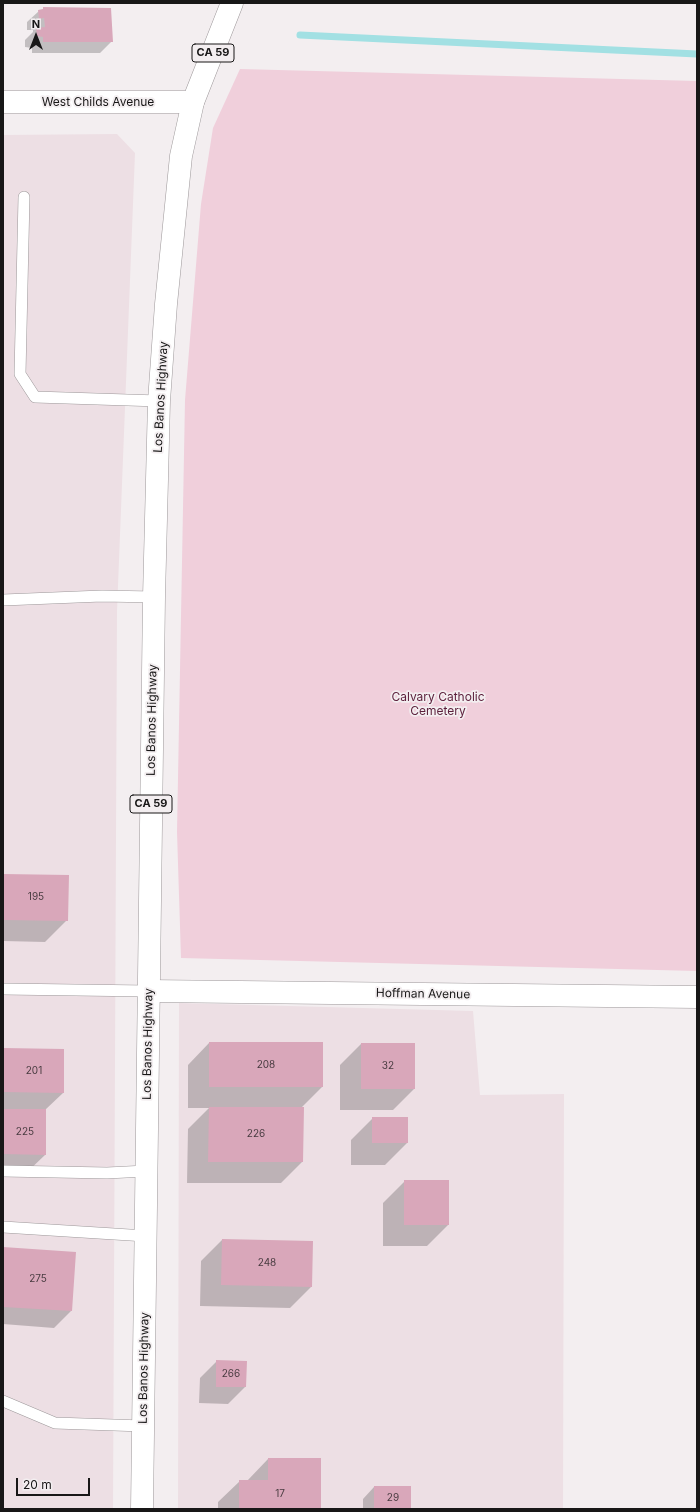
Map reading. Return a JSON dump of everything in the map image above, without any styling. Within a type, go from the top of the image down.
[{"type":"main road","name":"CA 59","points":[[193,102],[232,3]]},
{"type":"main road","name":"West Childs Avenue","points":[[3,102],[193,102]]},
{"type":"main road","name":"Los Banos Highway","points":[[142,1509],[154,597],[159,401],[175,204],[181,156],[193,102]]},
{"type":"main road","name":"Hoffman Avenue","points":[[148,991],[697,997]]},
{"type":"lane","points":[[24,197],[20,374],[35,397],[159,401]]},
{"type":"lane","points":[[3,600],[102,596],[154,597]]},
{"type":"lane","points":[[3,989],[148,991]]},
{"type":"lane","points":[[3,1171],[107,1173],[146,1171]]},
{"type":"lane","points":[[3,1227],[146,1236]]},
{"type":"lane","points":[[3,1401],[55,1423],[143,1426]]},
{"type":"shaded area","points":[[117,134],[135,153],[117,611],[113,1509],[3,1509],[3,135]]},
{"type":"shaded area","points":[[179,1003],[473,1011],[480,1095],[564,1094],[563,1509],[178,1509]]},
{"type":"green space","name":"Calvary Catholic Cemetery","points":[[240,69],[697,81],[697,971],[181,958],[177,832],[185,400],[201,204],[213,128]]},
{"type":"building","points":[[43,7],[111,8],[113,42],[43,42],[43,37],[37,36],[36,28],[45,27],[44,18],[39,19],[38,10],[43,9]]},
{"type":"building","points":[[3,874],[69,875],[68,921],[3,920]]},
{"type":"building","points":[[209,1042],[323,1042],[323,1087],[209,1087]]},
{"type":"building","points":[[361,1043],[415,1043],[415,1089],[361,1089]]},
{"type":"building","points":[[3,1048],[64,1049],[64,1093],[3,1092]]},
{"type":"building","points":[[209,1107],[304,1107],[303,1162],[208,1162]]},
{"type":"building","points":[[3,1109],[46,1109],[46,1155],[3,1154]]},
{"type":"building","points":[[372,1117],[408,1117],[408,1143],[372,1143]]},
{"type":"building","points":[[404,1180],[449,1180],[449,1225],[404,1225]]},
{"type":"building","points":[[222,1239],[313,1241],[312,1287],[221,1285]]},
{"type":"building","points":[[3,1247],[76,1252],[72,1311],[3,1307]]},
{"type":"building","points":[[216,1360],[247,1361],[246,1387],[216,1387]]},
{"type":"building","points":[[268,1458],[321,1458],[321,1509],[239,1509],[239,1480],[268,1480]]},
{"type":"building","points":[[374,1486],[411,1486],[411,1509],[374,1509]]},
{"type":"waterway","points":[[300,35],[697,54]]}]
